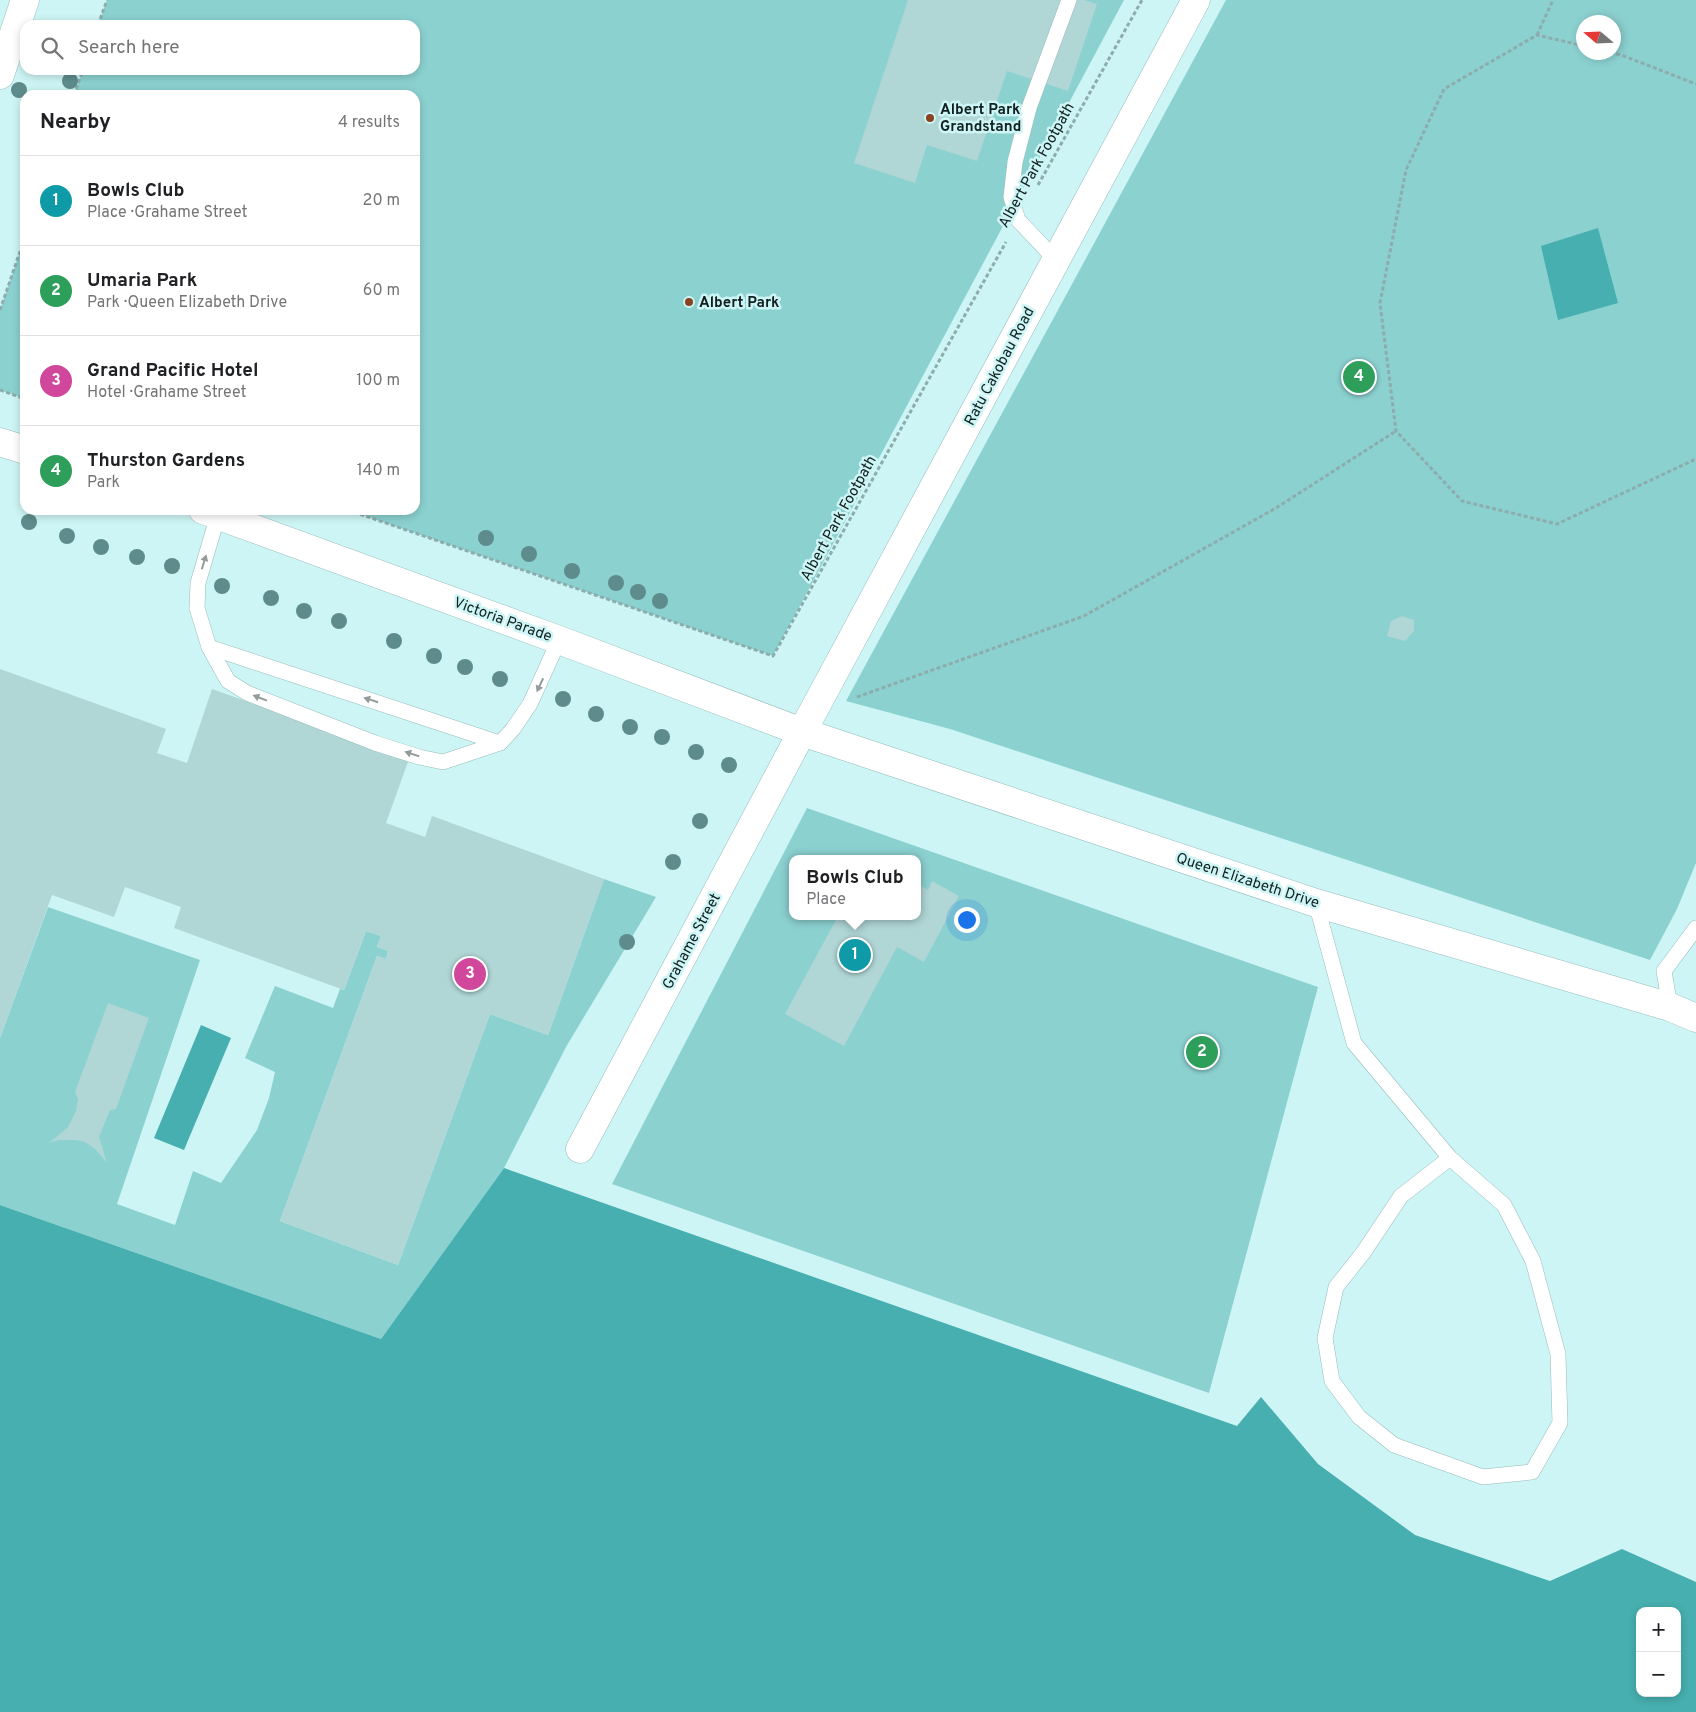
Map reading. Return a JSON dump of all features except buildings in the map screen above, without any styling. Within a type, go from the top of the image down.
[{"type":"main road","points":[[0,75],[25,0]]},
{"type":"main road","name":"Ratu Cakobau Road","points":[[802,732],[1196,0]]},
{"type":"main road","points":[[0,442],[20,448]]},
{"type":"main road","name":"Victoria Parade","points":[[215,515],[559,640],[802,732]]},
{"type":"main road","name":"Queen Elizabeth Drive","points":[[802,732],[1316,902],[1670,1007],[1696,1018]]},
{"type":"main road","name":"Grahame Street","points":[[580,1149],[802,732]]},
{"type":"lane","points":[[1056,260],[1018,220],[1011,197],[1015,162],[1029,108],[1069,0]]},
{"type":"lane","points":[[210,515],[198,583],[197,608],[209,647],[228,680],[247,693],[375,743],[419,757],[443,762],[500,743],[513,729],[530,704],[559,640]]},
{"type":"lane","points":[[209,647],[500,743]]},
{"type":"lane","points":[[1316,902],[1354,1043],[1450,1158],[1504,1205],[1533,1261],[1558,1354],[1560,1423],[1532,1472],[1483,1478],[1394,1445],[1359,1417],[1332,1381],[1325,1338],[1336,1287],[1363,1253],[1402,1196],[1450,1158]]},
{"type":"lane","points":[[1670,1007],[1664,971],[1696,928]]},
{"type":"path","points":[[100,20],[107,0]]},
{"type":"path","name":"Albert Park Footpath","points":[[363,515],[773,656],[1142,0]]},
{"type":"path","points":[[1553,0],[1537,35],[1444,89],[1406,170],[1380,303],[1396,431],[1462,501],[1557,524],[1696,459]]},
{"type":"path","points":[[1537,35],[1576,44]]},
{"type":"path","points":[[1621,55],[1696,84]]},
{"type":"path","points":[[76,90],[81,75]]},
{"type":"path","points":[[0,310],[20,252]]},
{"type":"path","points":[[0,390],[20,397]]},
{"type":"path","points":[[855,698],[1084,616],[1276,508],[1396,431]]},
{"type":"shaded area","name":"Albert Park","points":[[107,0],[1124,0],[773,656],[363,515],[420,515],[420,90],[76,90],[81,75],[420,75],[420,20],[100,20]]},
{"type":"shaded area","points":[[1226,0],[1696,0],[1696,863],[1677,909],[1650,960],[950,729],[846,701]]},
{"type":"shaded area","points":[[1598,228],[1618,303],[1558,320],[1541,246]]},
{"type":"shaded area","points":[[20,252],[20,397],[0,390],[0,310]]},
{"type":"shaded area","points":[[807,808],[1318,987],[1209,1393],[612,1184]]},
{"type":"shaded area","points":[[604,879],[656,897],[566,1047],[504,1168],[381,1339],[0,1205],[0,1038],[48,907],[200,960],[117,1204],[175,1225],[193,1171],[221,1183],[257,1130],[269,1098],[275,1072],[245,1058],[275,986],[333,1008],[340,989],[344,990],[366,931],[381,936],[377,947],[388,951],[386,959],[377,956],[280,1221],[398,1265],[490,1014],[548,1035]]},
{"type":"shaded area","points":[[201,1025],[231,1038],[184,1150],[154,1138]]},
{"type":"shaded area","points":[[504,1168],[1237,1426],[1261,1397],[1318,1464],[1415,1535],[1550,1581],[1622,1549],[1696,1582],[1696,1712],[0,1712],[0,1205],[381,1339]]},
{"type":"place","name":"Albert Park Grandstand","points":[[930,118]]},
{"type":"place","name":"Albert Park","points":[[689,302]]},
{"type":"place","name":"Thurston Gardens","points":[[1359,377]]},
{"type":"place","name":"Bowls Club","points":[[855,955]]},
{"type":"place","name":"Grand Pacific Hotel","points":[[470,974]]},
{"type":"place","name":"Umaria Park","points":[[1202,1052]]}]
